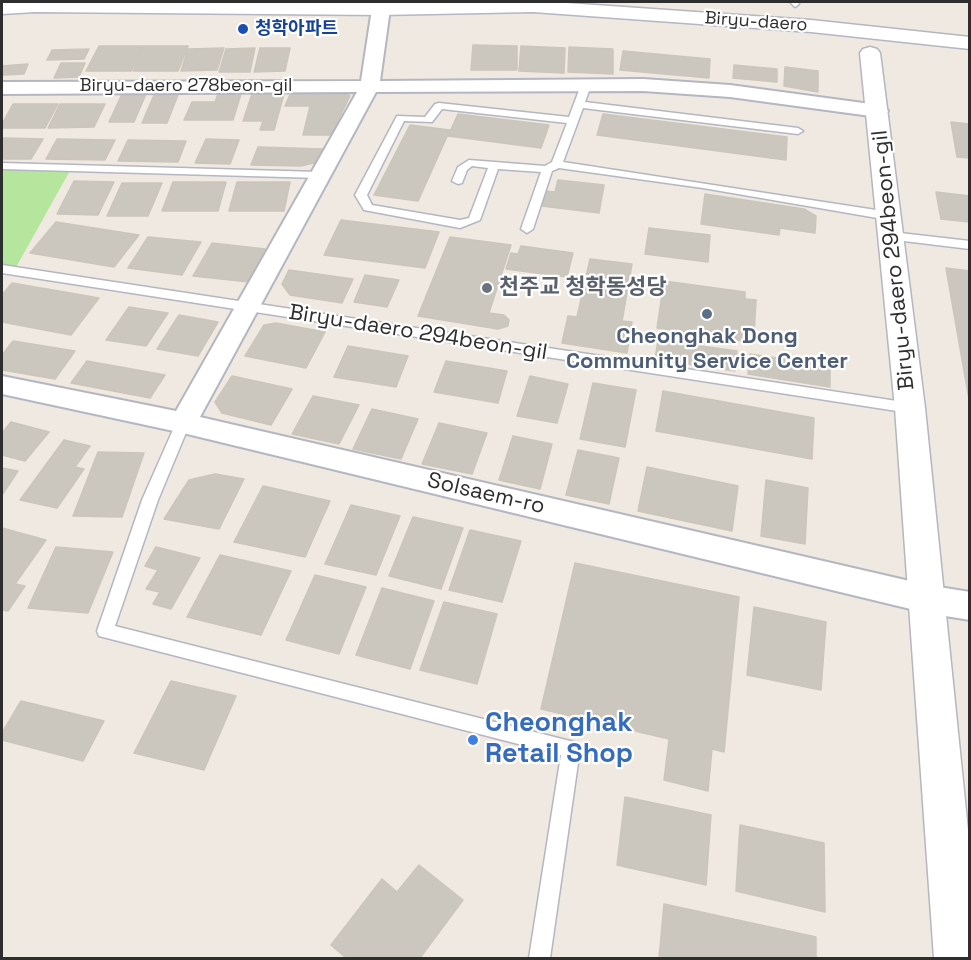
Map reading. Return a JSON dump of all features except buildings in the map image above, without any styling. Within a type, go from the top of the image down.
[{"type":"main road","points":[[381,9],[432,2]]},
{"type":"main road","name":"Biryu-daero","points":[[2,8],[35,6],[381,9],[533,6],[811,26],[969,43]]},
{"type":"main road","points":[[381,9],[499,22],[613,26],[812,46]]},
{"type":"main road","name":"Biryu-daero 294beon-gil","points":[[870,53],[910,408],[957,958]]},
{"type":"street","points":[[183,423],[370,86],[381,9]]},
{"type":"street","name":"Biryu-daero 294beon-gil","points":[[370,86],[643,85],[730,91],[878,111]]},
{"type":"street","name":"Biryu-daero 278beon-gil","points":[[2,88],[370,86]]},
{"type":"street","name":"Solsaem-ro","points":[[2,385],[183,423],[969,606]]},
{"type":"lane","points":[[527,229],[586,85]]},
{"type":"lane","points":[[579,104],[798,131]]},
{"type":"lane","points":[[494,165],[474,220],[460,224],[368,208],[361,195],[401,118],[428,120],[439,106],[573,121]]},
{"type":"lane","points":[[458,181],[462,169],[470,163],[552,166],[703,184],[969,245]]},
{"type":"lane","points":[[2,166],[320,176]]},
{"type":"lane","points":[[2,269],[247,306]]},
{"type":"lane","name":"Biryu-daero 294beon-gil","points":[[247,306],[910,408]]},
{"type":"lane","points":[[183,423],[158,475],[105,631],[571,749],[540,958]]},
{"type":"green space","points":[[2,166],[72,167],[14,271],[2,269]]},
{"type":"place","name":"청학아파트","points":[[243,29]]},
{"type":"place","name":"천주교 청학동성당","points":[[487,288]]},
{"type":"place","name":"Cheonghak Dong Community Service Center","points":[[707,314]]},
{"type":"place","name":"Cheonghak Retail Shop","points":[[473,740]]}]
